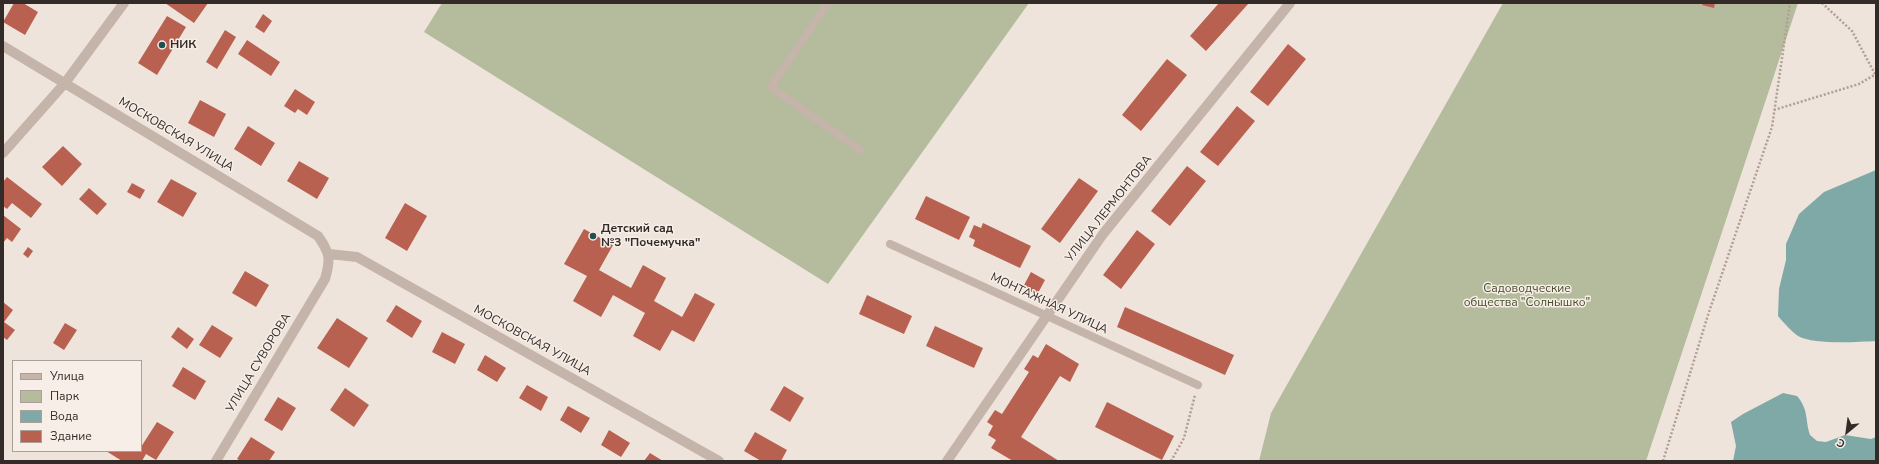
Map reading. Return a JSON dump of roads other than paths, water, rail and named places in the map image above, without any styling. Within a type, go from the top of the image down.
[{"type":"street","points":[[3,153],[65,83],[124,3]]},
{"type":"street","name":"УЛИЦА ЛЕРМОНТОВА","points":[[947,461],[1103,234],[1290,3]]},
{"type":"street","name":"МОСКОВСКАЯ УЛИЦА","points":[[3,46],[318,236],[329,254],[357,257],[719,461]]},
{"type":"street","name":"УЛИЦА СУВОРОВА","points":[[216,461],[325,279],[330,264],[329,254]]},
{"type":"lane","points":[[828,3],[771,87],[860,150]]},
{"type":"lane","name":"МОНТАЖНАЯ УЛИЦА","points":[[890,244],[1046,317],[1198,385]]},
{"type":"water","points":[[1876,170],[1876,341],[1825,342],[1805,339],[1798,336],[1778,316],[1779,289],[1786,260],[1786,244],[1799,214],[1824,192]]},
{"type":"water","points":[[1783,393],[1797,396],[1801,401],[1805,411],[1810,435],[1817,441],[1826,442],[1845,435],[1871,439],[1876,437],[1876,461],[1733,461],[1736,446],[1731,422]]},
{"type":"place","name":"НИК","points":[[162,45]]},
{"type":"place","name":"Детский сад №3 \"Почемучка\"","points":[[593,236]]},
{"type":"park label","name":"Садоводческие общества \"Солнышко\"","points":[[1527,296]]}]
